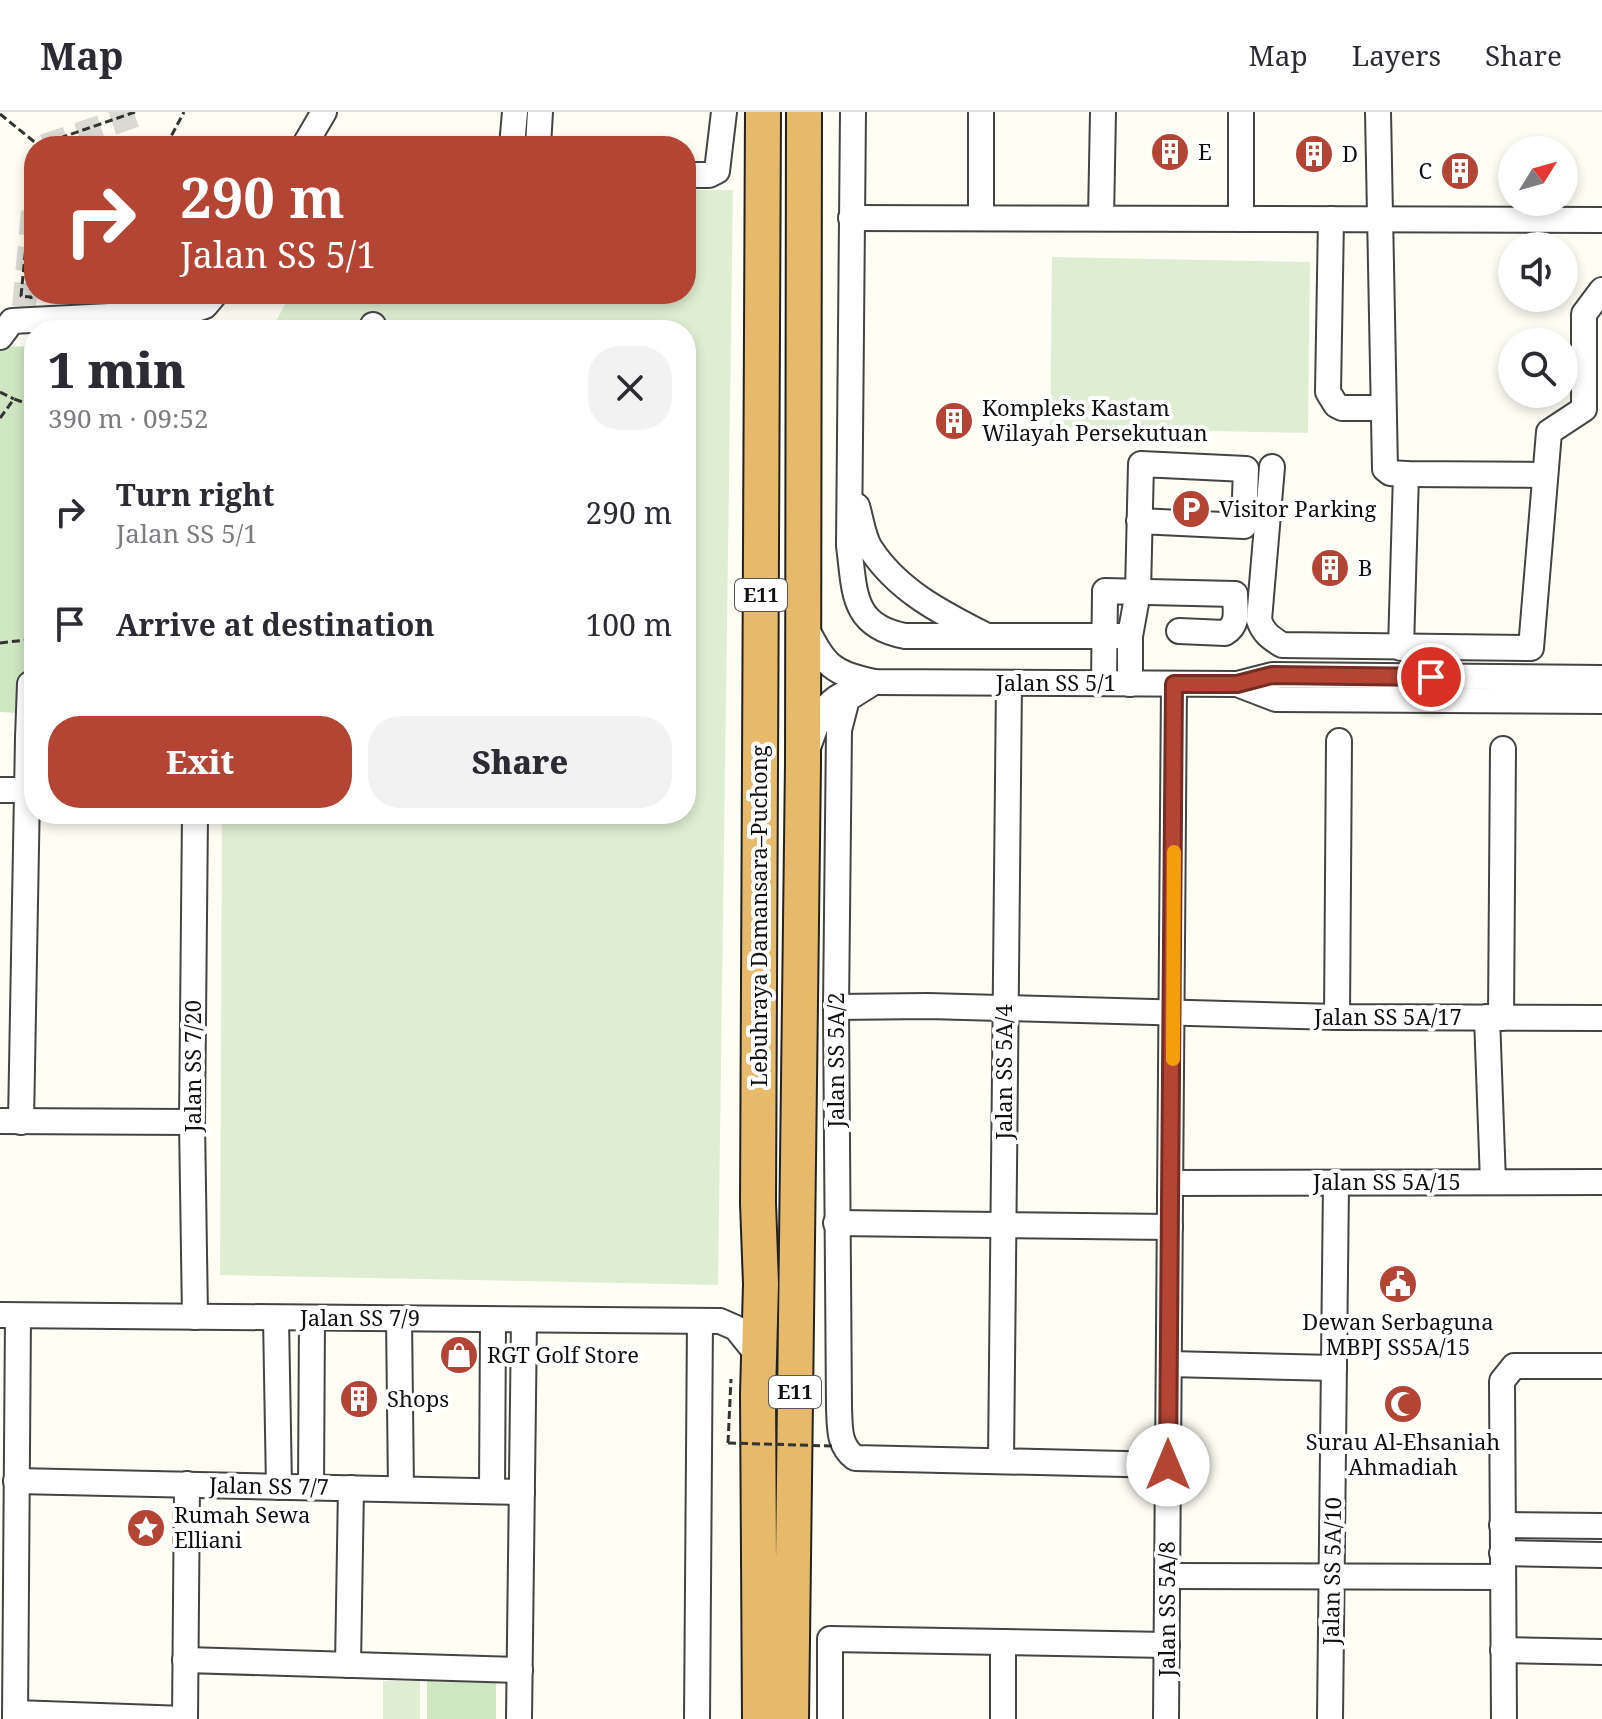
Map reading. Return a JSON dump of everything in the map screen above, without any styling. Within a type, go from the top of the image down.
[{"type":"highway","name":"Lebuhraya Damansara–Puchong","points":[[791,1719],[803,763],[804,112]]},
{"type":"highway","name":"Lebuhraya Damansara–Puchong","points":[[760,1719],[761,1284],[758,1203],[763,123]]},
{"type":"street","points":[[310,136],[324,112]]},
{"type":"street","points":[[513,136],[515,112]]},
{"type":"street","points":[[539,136],[540,112]]},
{"type":"street","points":[[696,175],[709,175],[717,171],[724,112]]},
{"type":"street","points":[[853,112],[849,546],[856,598],[868,620],[882,632],[905,636],[1130,636]]},
{"type":"street","points":[[981,112],[981,218]]},
{"type":"street","points":[[1101,218],[1103,112]]},
{"type":"street","points":[[1241,112],[1241,219]]},
{"type":"street","points":[[1378,112],[1383,464],[1390,473],[1545,475]]},
{"type":"street","points":[[851,218],[1602,220]]},
{"type":"street","points":[[1331,219],[1328,392],[1336,405],[1342,408],[1382,408]]},
{"type":"street","points":[[1272,467],[1259,620],[1262,630],[1282,645],[1531,648],[1549,432],[1584,409],[1593,314],[1602,290]]},
{"type":"street","points":[[16,316],[188,312],[207,304]]},
{"type":"street","points":[[1130,684],[1130,636],[1138,592],[1139,521],[1141,464],[1246,469],[1244,526],[1139,521]]},
{"type":"street","points":[[1401,648],[1406,474]]},
{"type":"street","points":[[850,482],[869,546],[894,576],[934,609],[989,636]]},
{"type":"street","points":[[1104,683],[1105,591],[1235,594],[1235,624],[1231,630],[1225,633],[1179,631]]},
{"type":"street","name":"Jalan SS 5/1","points":[[803,621],[820,654],[830,666],[843,675],[874,682],[1237,684],[1272,675],[1602,678]]},
{"type":"street","name":"Jalan SS 5/1","points":[[803,763],[816,725],[832,699],[874,682]]},
{"type":"street","name":"Jalan SS 5A/2","points":[[840,1449],[836,1223],[839,730],[847,699],[874,682]]},
{"type":"street","name":"Jalan SS 5A/4","points":[[1001,1461],[1009,683]]},
{"type":"street","name":"Jalan SS 5A/8","points":[[1166,1719],[1174,684]]},
{"type":"street","name":"Jalan SS 5/1","points":[[1237,684],[1276,699],[1602,701]]},
{"type":"street","points":[[1337,1017],[1339,741]]},
{"type":"street","points":[[1493,1182],[1494,1018],[1503,749]]},
{"type":"street","points":[[0,790],[24,790]]},
{"type":"street","points":[[24,823],[12,954],[10,1122],[192,1122]]},
{"type":"street","name":"Jalan SS 7/20","points":[[195,824],[192,1122],[195,1317]]},
{"type":"street","name":"Jalan SS 5A/17","points":[[836,1007],[1337,1017],[1602,1018]]},
{"type":"street","name":"Jalan SS 5A/15","points":[[1171,1183],[1602,1182]]},
{"type":"street","name":"Jalan SS 5A/10","points":[[1330,1719],[1336,1183]]},
{"type":"street","points":[[836,1223],[1170,1227]]},
{"type":"street","points":[[710,1321],[739,1312],[761,1284]]},
{"type":"street","points":[[9,1316],[11,1468],[8,1640],[15,1716],[185,1719],[187,1484]]},
{"type":"street","name":"Jalan SS 7/9","points":[[9,1316],[710,1321]]},
{"type":"street","points":[[276,1318],[279,1487]]},
{"type":"street","points":[[311,1487],[312,1318]]},
{"type":"street","points":[[399,1319],[401,1489]]},
{"type":"street","points":[[492,1491],[493,1320]]},
{"type":"street","points":[[519,1719],[524,1320]]},
{"type":"street","points":[[710,1321],[736,1328],[760,1358]]},
{"type":"street","points":[[697,1719],[710,1321]]},
{"type":"street","points":[[1169,1364],[1334,1368]]},
{"type":"street","points":[[1504,1719],[1502,1381],[1514,1366],[1602,1366]]},
{"type":"street","points":[[840,1449],[855,1458],[1168,1465]]},
{"type":"street","name":"Jalan SS 7/7","points":[[11,1468],[187,1484],[522,1492]]},
{"type":"street","points":[[348,1665],[351,1488]]},
{"type":"street","points":[[1502,1525],[1602,1526]]},
{"type":"street","points":[[1168,1576],[1332,1567],[1503,1564],[1602,1555]]},
{"type":"street","points":[[830,1719],[830,1639],[1167,1645]]},
{"type":"street","points":[[1003,1642],[1003,1719]]},
{"type":"street","points":[[1503,1650],[1602,1652]]},
{"type":"street","points":[[185,1660],[520,1670]]},
{"type":"path","points":[[64,136],[135,112]]},
{"type":"path","points":[[171,136],[184,112]]},
{"type":"path","points":[[0,114],[26,136]]},
{"type":"path","points":[[16,316],[24,244]]},
{"type":"path","points":[[0,392],[24,402]]},
{"type":"path","points":[[0,418],[14,399]]},
{"type":"path","points":[[0,643],[24,640]]},
{"type":"path","points":[[728,1400],[728,1443],[840,1449]]},
{"type":"green space","points":[[696,190],[733,190],[718,1285],[220,1275],[222,824],[696,824],[696,320],[277,320],[285,304],[696,304]]},
{"type":"green space","points":[[1052,257],[1310,262],[1308,433],[1050,428]]},
{"type":"green space","points":[[24,346],[24,713],[0,712],[0,347]]},
{"type":"green space","points":[[427,1679],[496,1679],[496,1719],[427,1719]]},
{"type":"green space","points":[[383,1681],[420,1681],[420,1719],[383,1719]]},
{"type":"tunnel","points":[[74,136],[145,112]]},
{"type":"slow traffic","points":[[1173,1059],[1174,852]]},
{"type":"place","name":"E","points":[[1170,152]]},
{"type":"place","name":"D","points":[[1314,154]]},
{"type":"place","name":"C","points":[[1460,171]]},
{"type":"place","name":"Kompleks Kastam Wilayah Persekutuan","points":[[954,421]]},
{"type":"place","name":"Visitor Parking","points":[[1191,509]]},
{"type":"place","name":"B","points":[[1330,568]]},
{"type":"place","name":"Dewan Serbaguna MBPJ SS5A/15","points":[[1398,1284]]},
{"type":"place","name":"RGT Golf Store","points":[[459,1355]]},
{"type":"place","name":"Shops","points":[[359,1399]]},
{"type":"place","name":"Surau Al-Ehsaniah Ahmadiah","points":[[1403,1404]]},
{"type":"place","name":"Rumah Sewa Elliani","points":[[146,1528]]},
{"type":"route","points":[[1168,1465],[1174,684],[1237,684],[1272,675],[1431,677]]}]
